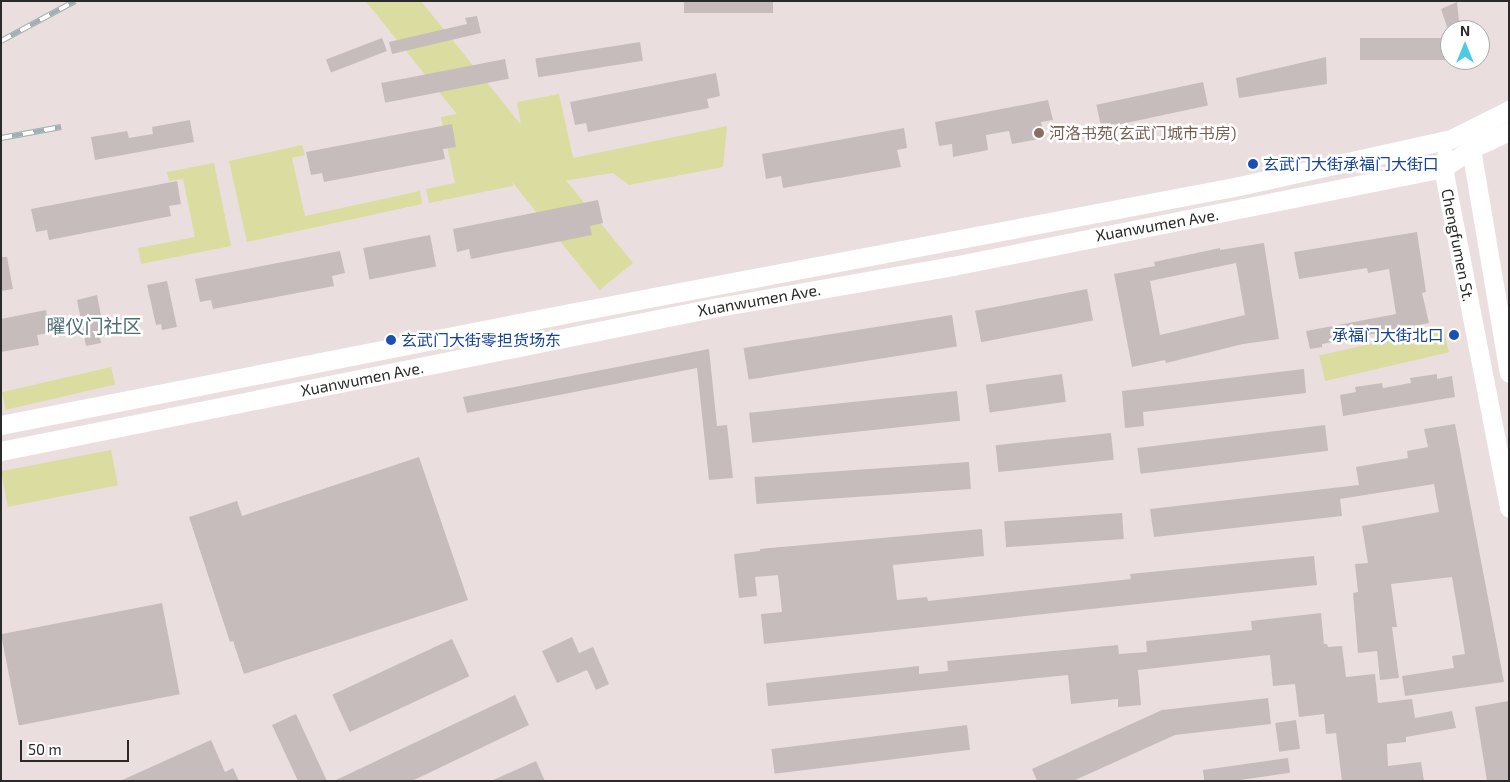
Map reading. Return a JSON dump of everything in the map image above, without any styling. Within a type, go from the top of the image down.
[{"type":"main road","name":"Xuanwumen Ave.","points":[[1,425],[594,308],[1239,186],[1451,139],[1509,110]]},
{"type":"main road","name":"Xuanwumen Ave.","points":[[1,451],[718,307],[953,266],[1443,168],[1471,149],[1509,131]]},
{"type":"main road","points":[[1451,139],[1471,149]]},
{"type":"main road","name":"Chengfumen St.","points":[[1451,139],[1443,168],[1509,508]]},
{"type":"main road","name":"Chengfumen St.","points":[[1471,149],[1509,373]]},
{"type":"green space","points":[[366,1],[421,1],[633,263],[600,290]]},
{"type":"green space","points":[[559,94],[573,158],[727,126],[723,167],[629,185],[613,173],[531,186],[517,102]]},
{"type":"green space","points":[[496,106],[513,186],[429,203],[426,189],[455,183],[441,117]]},
{"type":"green space","points":[[302,145],[305,155],[292,158],[305,216],[420,191],[422,204],[247,242],[229,161]]},
{"type":"green space","points":[[214,163],[231,246],[141,264],[138,248],[195,237],[183,179],[169,181],[167,172]]},
{"type":"green space","points":[[1443,327],[1449,352],[1325,381],[1319,356]]},
{"type":"green space","points":[[111,367],[115,385],[6,410],[2,392]]},
{"type":"green space","points":[[111,450],[118,485],[8,507],[1,471]]},
{"type":"building","points":[[684,1],[773,1],[773,13],[684,13]]},
{"type":"building","points":[[1457,2],[1459,20],[1445,20],[1441,9]]},
{"type":"building","points":[[477,16],[481,33],[392,54],[389,42],[467,24],[465,18]]},
{"type":"building","points":[[382,38],[387,51],[331,73],[326,60]]},
{"type":"building","points":[[1360,38],[1440,38],[1440,60],[1360,60]]},
{"type":"building","points":[[640,42],[643,61],[538,77],[535,59]]},
{"type":"building","points":[[1326,57],[1327,84],[1239,98],[1236,78]]},
{"type":"building","points":[[505,59],[509,79],[385,103],[381,83]]},
{"type":"building","points":[[716,73],[720,96],[707,99],[709,108],[588,132],[586,123],[575,125],[570,102]]},
{"type":"building","points":[[1203,82],[1208,105],[1101,128],[1096,105]]},
{"type":"building","points":[[1048,100],[1053,120],[1041,122],[1045,138],[1012,144],[1009,131],[986,135],[988,150],[953,157],[952,144],[939,146],[935,122]]},
{"type":"building","points":[[190,120],[194,142],[95,160],[91,137],[127,131],[129,138],[153,134],[152,127]]},
{"type":"building","points":[[452,124],[456,147],[443,149],[445,159],[324,182],[322,173],[311,175],[306,152]]},
{"type":"building","points":[[904,128],[907,148],[897,150],[901,167],[783,188],[781,176],[766,179],[762,154]]},
{"type":"building","points":[[177,181],[181,204],[169,206],[171,216],[49,240],[47,230],[36,232],[31,209]]},
{"type":"building","points":[[598,200],[603,223],[590,226],[592,235],[471,259],[469,249],[457,252],[453,229]]},
{"type":"building","points":[[1417,232],[1426,292],[1422,293],[1429,323],[1322,344],[1322,347],[1310,349],[1306,331],[1396,314],[1389,269],[1368,273],[1367,268],[1299,279],[1294,252]]},
{"type":"building","points":[[430,235],[436,266],[369,279],[363,248]]},
{"type":"building","points":[[1264,243],[1279,339],[1243,344],[1166,363],[1165,360],[1132,367],[1114,274],[1155,266],[1154,262],[1220,248],[1220,250]],"holes":[[[1236,263],[1245,315],[1160,335],[1150,281]]]},
{"type":"building","points":[[340,251],[345,273],[332,276],[334,286],[213,309],[211,300],[200,302],[195,279]]},
{"type":"building","points":[[1,257],[7,257],[13,289],[1,291]]},
{"type":"building","points":[[167,281],[177,327],[162,330],[161,324],[156,325],[147,285]]},
{"type":"building","points":[[1087,289],[1093,320],[981,342],[975,311]]},
{"type":"building","points":[[97,295],[105,336],[100,337],[101,343],[86,346],[77,300]]},
{"type":"building","points":[[46,310],[50,333],[37,335],[39,345],[1,352],[1,319]]},
{"type":"building","points":[[952,315],[957,347],[749,380],[744,348]]},
{"type":"building","points":[[709,349],[717,426],[727,425],[733,478],[709,480],[697,368],[467,413],[463,397]]},
{"type":"building","points":[[1304,369],[1306,393],[1143,412],[1144,426],[1125,428],[1122,391]]},
{"type":"building","points":[[1062,374],[1066,402],[990,412],[986,385]]},
{"type":"building","points":[[1437,374],[1437,379],[1452,376],[1455,397],[1343,416],[1340,395],[1356,392],[1355,387],[1382,383],[1383,388],[1411,383],[1410,378]]},
{"type":"building","points":[[957,391],[960,421],[752,443],[749,413]]},
{"type":"building","points":[[1455,424],[1504,682],[1405,696],[1402,676],[1454,668],[1452,656],[1465,654],[1452,577],[1391,584],[1397,627],[1392,627],[1399,678],[1380,680],[1377,651],[1358,653],[1353,593],[1358,592],[1355,564],[1368,563],[1362,526],[1439,512],[1434,484],[1340,499],[1342,516],[1154,537],[1150,509],[1359,485],[1356,467],[1408,458],[1407,451],[1428,447],[1424,429]]},
{"type":"building","points":[[1325,425],[1328,451],[1141,474],[1137,448]]},
{"type":"building","points":[[1111,433],[1114,460],[998,472],[996,445]]},
{"type":"building","points":[[419,457],[468,600],[244,674],[233,641],[230,642],[189,517],[237,501],[242,516]]},
{"type":"building","points":[[969,462],[971,489],[756,504],[755,477]]},
{"type":"building","points":[[1122,513],[1124,539],[1006,547],[1004,521]]},
{"type":"building","points":[[982,529],[984,556],[893,565],[897,600],[927,597],[928,601],[1131,579],[1130,574],[1314,556],[1317,585],[764,644],[761,614],[782,612],[778,575],[755,577],[757,596],[739,598],[734,554],[760,551],[760,549]]},
{"type":"building","points":[[162,603],[180,694],[19,726],[1,634]]},
{"type":"building","points":[[1321,613],[1324,644],[1327,644],[1328,647],[1342,646],[1346,677],[1375,674],[1378,703],[1412,699],[1415,718],[1452,711],[1456,728],[1406,737],[1406,742],[1387,744],[1388,766],[1421,762],[1424,781],[1342,781],[1336,733],[1326,734],[1324,714],[1299,717],[1295,684],[1273,686],[1270,655],[1138,670],[1141,705],[1118,707],[1118,699],[1071,704],[1068,675],[768,706],[766,683],[919,666],[919,674],[948,671],[947,661],[1118,645],[1119,654],[1147,652],[1146,641],[1252,630],[1251,621]]},
{"type":"building","points":[[572,637],[579,653],[593,647],[609,684],[596,690],[587,670],[557,683],[542,651]]},
{"type":"building","points":[[452,639],[469,676],[350,732],[332,695]]},
{"type":"building","points":[[515,695],[529,725],[412,781],[334,781]]},
{"type":"building","points":[[1268,698],[1271,724],[1175,735],[1073,781],[1037,781],[1032,769],[1162,710]]},
{"type":"building","points":[[1508,701],[1509,781],[1487,781],[1475,707]]},
{"type":"building","points":[[296,714],[327,781],[298,781],[272,725]]},
{"type":"building","points":[[1296,720],[1300,749],[1279,752],[1275,723]]},
{"type":"building","points":[[967,725],[970,750],[775,774],[771,749]]},
{"type":"building","points":[[211,740],[225,772],[233,768],[239,781],[120,781]]},
{"type":"building","points":[[1288,758],[1290,773],[1232,781],[1204,781],[1203,770]]},
{"type":"building","points":[[536,761],[545,781],[491,781]]},
{"type":"railway","points":[[1,41],[75,1]]},
{"type":"railway","points":[[1,138],[61,127]]},
{"type":"place","name":"河洛书苑(玄武门城市书房)","points":[[1039,133]]},
{"type":"place","name":"玄武门大街承福门大街口","points":[[1253,164]]},
{"type":"place","name":"承福门大街北口","points":[[1454,335]]},
{"type":"place","name":"玄武门大街零担货场东","points":[[391,340]]},
{"type":"district","name":"曜仪门社区","points":[[94,326]]}]
